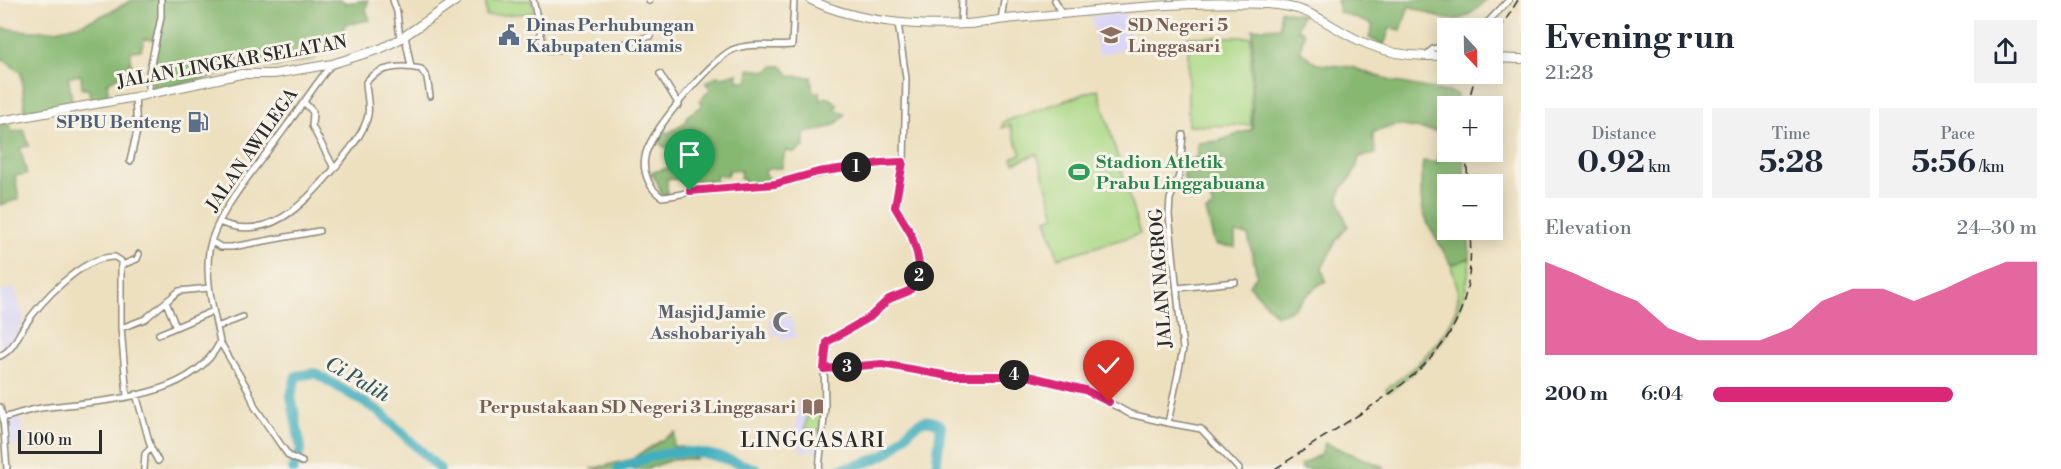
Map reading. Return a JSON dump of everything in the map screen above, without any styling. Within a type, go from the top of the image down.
[{"type":"street","points":[[149,94],[149,73],[161,17],[161,0]]},
{"type":"street","points":[[393,0],[411,67]]},
{"type":"street","name":"JALAN LINGKAR SELATAN","points":[[0,121],[135,97],[241,74],[274,74],[332,64],[380,49],[457,0]]},
{"type":"street","points":[[533,0],[543,44],[549,50],[616,46],[651,36]]},
{"type":"street","points":[[794,0],[792,45],[754,46],[731,51],[698,78],[659,130],[644,159],[647,178],[654,190],[662,197],[709,188],[775,184],[818,172],[903,162]]},
{"type":"street","points":[[811,0],[838,11],[898,23],[961,24],[1215,2],[1279,2],[1310,11],[1368,44],[1424,57],[1437,56]]},
{"type":"street","points":[[961,24],[962,0]]},
{"type":"street","points":[[1001,20],[1004,0]]},
{"type":"street","points":[[1054,0],[1062,15]]},
{"type":"street","points":[[1492,18],[1509,0]]},
{"type":"street","points":[[819,467],[825,407],[824,369],[827,342],[870,317],[889,299],[909,291],[917,281],[920,270],[911,234],[895,207],[903,162],[906,78],[898,23]]},
{"type":"street","points":[[1424,57],[1437,48]]},
{"type":"street","points":[[1503,58],[1521,59]]},
{"type":"street","name":"JALAN AWILEGA","points":[[302,462],[289,456],[255,407],[249,391],[220,342],[209,288],[212,242],[219,222],[332,64]]},
{"type":"street","points":[[219,222],[240,230],[281,219],[302,206],[345,156],[368,117],[368,80],[392,68],[411,67],[424,72],[430,96]]},
{"type":"street","points":[[660,74],[679,105]]},
{"type":"street","points":[[130,160],[137,130],[135,97]]},
{"type":"street","points":[[304,102],[313,112],[312,126],[334,168]]},
{"type":"street","name":"JALAN NAGROG","points":[[1168,423],[1183,349],[1169,215],[1170,199],[1179,176],[1184,135]]},
{"type":"street","points":[[212,242],[221,247],[232,247],[319,231]]},
{"type":"street","points":[[122,265],[137,260],[139,254]]},
{"type":"street","points":[[0,356],[14,345],[24,326],[82,266],[107,256],[115,257],[122,265],[121,328],[127,396]]},
{"type":"street","points":[[1178,288],[1235,282]]},
{"type":"street","points":[[121,328],[145,318],[179,291],[209,288]]},
{"type":"street","points":[[166,302],[176,327]]},
{"type":"street","points":[[159,334],[213,311]]},
{"type":"street","points":[[217,327],[243,317]]},
{"type":"street","points":[[3,418],[32,409],[136,394],[190,376],[201,369],[220,342]]},
{"type":"street","points":[[824,369],[882,364],[949,376],[1028,376],[1085,390],[1130,414],[1201,429],[1239,469]]},
{"type":"street","points":[[136,394],[151,448],[158,461]]},
{"type":"street","points":[[0,407],[3,418],[4,465]]},
{"type":"street","points":[[144,469],[144,457],[151,448]]},
{"type":"shaded area","name":"SD Negeri 5 Linggasari","points":[[1125,13],[1132,47],[1098,55],[1091,16]]},
{"type":"shaded area","points":[[14,287],[24,317],[15,341],[0,352],[0,292]]},
{"type":"shaded area","points":[[791,316],[796,337],[781,340],[780,334],[773,336],[769,318]]},
{"type":"shaded area","points":[[799,398],[822,406],[818,452],[799,450],[800,437],[795,437]]},
{"type":"shaded area","points":[[20,416],[26,444],[7,447],[6,421]]},
{"type":"green space","points":[[132,0],[341,0],[347,3],[368,0],[366,10],[370,20],[344,25],[344,36],[314,44],[316,59],[274,67],[247,68],[245,58],[222,63],[224,74],[151,91],[157,40],[144,39],[141,50],[131,51],[131,69],[107,83],[109,99],[90,102],[89,89],[82,89],[81,75],[68,77],[73,105],[25,112],[21,73],[0,57],[0,28],[25,31],[56,30],[95,19]]},
{"type":"green space","points":[[486,0],[531,0],[534,13],[486,16]]},
{"type":"green space","points":[[1337,0],[1486,0],[1476,10],[1461,18],[1441,18],[1409,6],[1401,30],[1390,28],[1384,45],[1369,38],[1373,25],[1339,12]]},
{"type":"green space","points":[[1280,10],[1302,15],[1297,29],[1304,33],[1300,51],[1317,64],[1352,67],[1391,81],[1457,94],[1457,96],[1437,96],[1437,132],[1396,125],[1372,133],[1376,154],[1359,157],[1351,178],[1340,193],[1339,199],[1348,226],[1336,241],[1322,268],[1326,281],[1313,289],[1290,310],[1276,315],[1249,285],[1257,275],[1248,235],[1235,233],[1235,247],[1217,245],[1214,242],[1206,211],[1213,207],[1207,190],[1193,189],[1185,183],[1183,166],[1198,155],[1197,143],[1219,141],[1252,129],[1253,29],[1280,27]]},
{"type":"green space","points":[[1188,37],[1251,37],[1251,125],[1188,126]]},
{"type":"green space","points":[[774,66],[782,66],[790,76],[811,77],[813,92],[820,92],[821,100],[827,97],[838,104],[835,109],[845,114],[832,126],[804,134],[804,147],[793,153],[787,150],[782,168],[767,169],[764,173],[768,177],[765,184],[744,185],[744,178],[740,179],[741,171],[729,170],[727,176],[717,175],[715,181],[667,179],[667,196],[662,196],[657,181],[650,173],[675,166],[669,148],[662,146],[657,136],[663,129],[667,134],[687,121],[687,116],[702,106],[699,101],[711,89],[705,83],[717,76],[723,77],[737,73],[738,81],[748,81],[749,69],[767,71]]},
{"type":"green space","points":[[1098,89],[1140,234],[1058,258],[1046,219],[1055,216],[1037,154],[1014,163],[1012,158],[1021,154],[1010,125],[1002,128],[1003,122]]},
{"type":"green space","points":[[8,123],[12,132],[24,130],[29,146],[20,148],[27,174],[15,176],[19,199],[0,205],[0,125]]},
{"type":"green space","points":[[1423,161],[1464,162],[1464,174],[1437,174],[1437,240],[1469,240],[1470,258],[1451,265],[1429,226],[1422,207]]},
{"type":"green space","points":[[1470,258],[1462,300],[1446,335],[1421,364],[1389,392],[1386,389],[1421,360],[1443,335],[1456,307],[1458,293],[1451,265]]},
{"type":"green space","points":[[808,410],[822,411],[820,432],[805,429]]},
{"type":"green space","points":[[675,432],[673,446],[682,447],[696,459],[674,459],[647,469],[591,469],[632,459]]},
{"type":"green space","points":[[1325,443],[1384,467],[1384,469],[1302,469],[1300,465],[1321,454]]},
{"type":"waterway","name":"Ci Palih","points":[[293,469],[301,449],[291,396],[296,376],[315,373],[380,412],[440,469]]},
{"type":"waterway","name":"Ci Palih","points":[[841,469],[886,454],[911,429],[925,421],[932,421],[941,426],[936,469]]},
{"type":"waterway","name":"Ci Palih","points":[[618,469],[672,452],[702,453],[756,469]]},
{"type":"railway","points":[[1503,24],[1518,0]]},
{"type":"railway","points":[[1470,96],[1473,84]]},
{"type":"railway","points":[[1467,162],[1467,174]]},
{"type":"railway","points":[[1275,469],[1387,396],[1430,359],[1446,339],[1458,317],[1466,292],[1470,240]]},
{"type":"place","name":"Dinas Perhubungan Kabupaten Ciamis","points":[[509,35]]},
{"type":"place","name":"SD Negeri 5 Linggasari","points":[[1111,35]]},
{"type":"place","name":"SPBU Benteng","points":[[198,122]]},
{"type":"place","name":"Stadion Atletik Prabu Linggabuana","points":[[1079,172]]},
{"type":"place","name":"Masjid Jamie Asshobariyah","points":[[783,322]]},
{"type":"place","name":"Perpustakaan SD Negeri 3 Linggasari","points":[[813,407]]},
{"type":"district","name":"LINGGASARI","points":[[813,441]]},
{"type":"route","points":[[690,191],[728,186],[775,184],[818,172],[903,162],[902,178],[895,207],[911,234],[917,253],[919,276],[909,291],[889,299],[870,317],[827,342],[824,369],[882,364],[949,376],[1000,374],[1028,376],[1085,390],[1109,402]]}]
